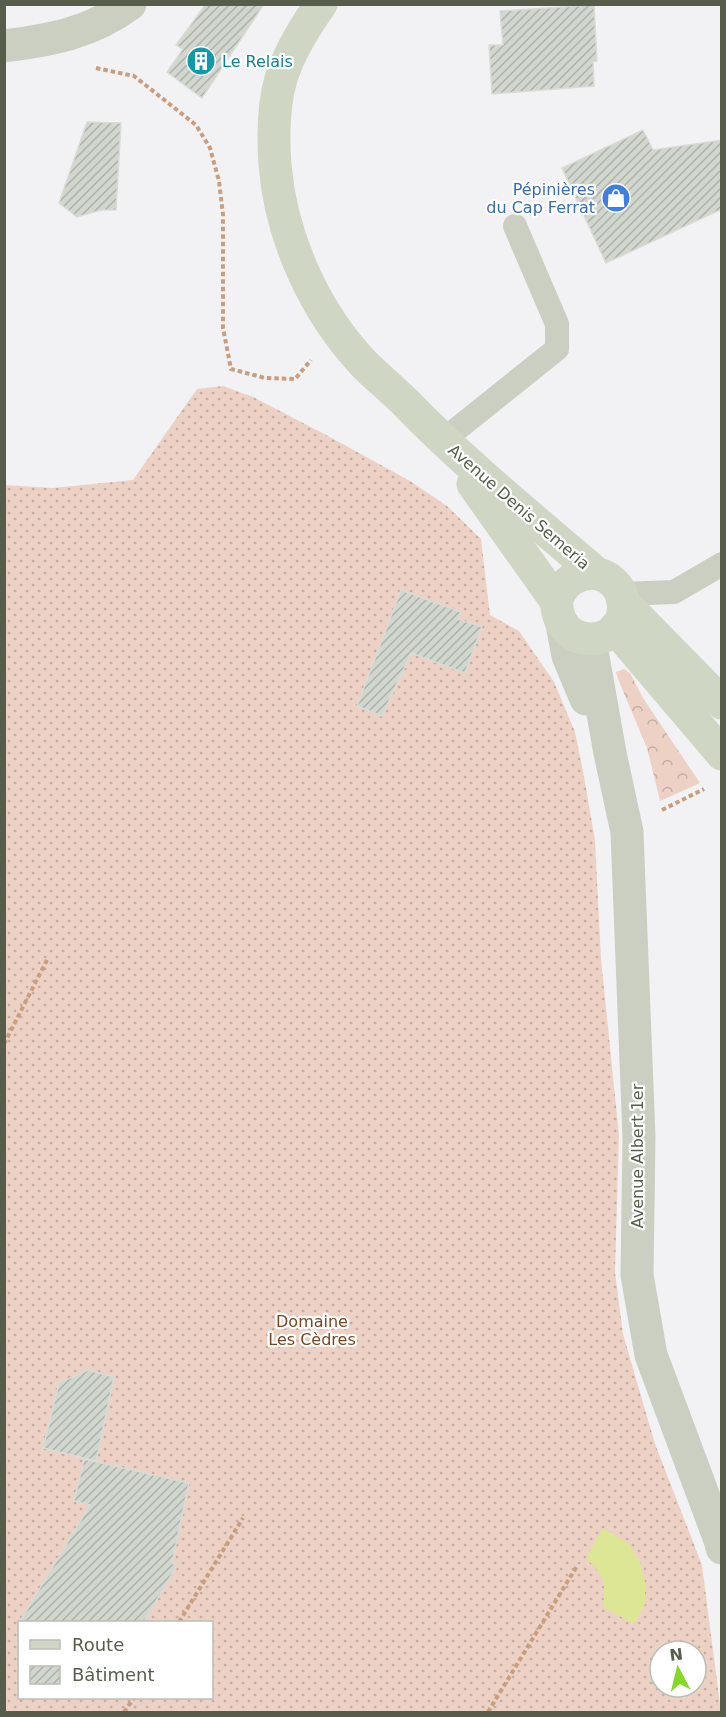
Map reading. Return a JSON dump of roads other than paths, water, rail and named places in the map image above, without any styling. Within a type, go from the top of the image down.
[{"type":"main road","name":"Avenue Denis Semeria","points":[[321,4],[303,29],[289,55],[279,83],[274,116],[277,189],[286,227],[300,267],[337,330],[363,363],[442,441],[596,573],[609,578],[595,615]]},
{"type":"main road","name":"Avenue Denis Semeria","points":[[442,441],[595,615],[717,769]]},
{"type":"main road","points":[[595,615],[569,580],[582,574],[596,573]]},
{"type":"main road","name":"Avenue Denis Semeria","points":[[595,615],[722,703]]},
{"type":"street","points":[[4,46],[69,36],[112,18],[130,4]]},
{"type":"street","name":"Avenue Albert 1er","points":[[595,615],[568,656],[610,753],[627,832],[639,1137],[637,1275],[651,1355],[722,1548]]},
{"type":"lane","points":[[442,441],[557,349],[557,324],[515,226]]},
{"type":"lane","points":[[595,615],[674,592],[722,564]]},
{"type":"place","name":"Le Relais","points":[[201,61]]},
{"type":"place","name":"Pépinières du Cap Ferrat","points":[[616,198]]},
{"type":"park label","name":"Domaine Les Cèdres","points":[[312,1330]]}]
